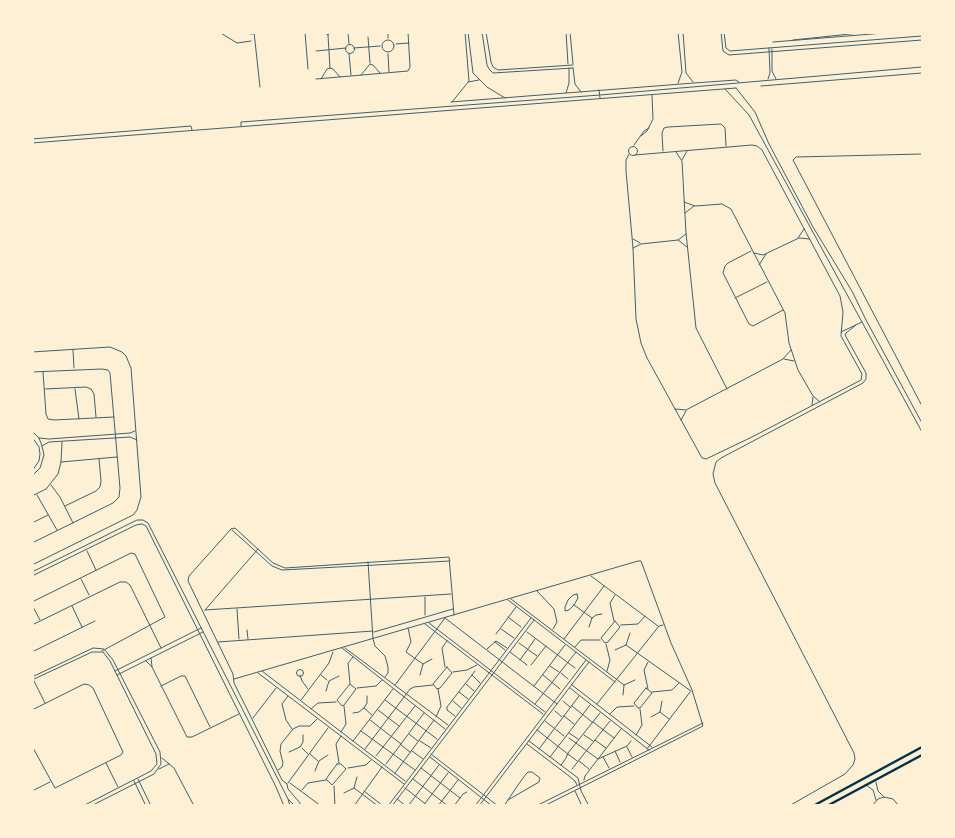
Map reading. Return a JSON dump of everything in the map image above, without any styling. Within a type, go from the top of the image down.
[{"type":"highway","points":[[813,806],[922,747]]},
{"type":"highway","points":[[827,806],[922,755]]},
{"type":"street","points":[[219,32],[237,42],[251,41]]},
{"type":"street","points":[[250,32],[250,34],[274,32]]},
{"type":"street","points":[[305,32],[308,69]]},
{"type":"street","points":[[324,32],[328,35]]},
{"type":"street","points":[[330,68],[328,35],[331,32]]},
{"type":"street","points":[[316,51],[346,48],[346,45],[349,44],[348,32]]},
{"type":"street","points":[[354,48],[381,46],[388,39],[388,32]]},
{"type":"street","points":[[316,79],[406,71],[409,69],[408,32]]},
{"type":"street","points":[[465,32],[468,82]]},
{"type":"street","points":[[468,32],[473,73],[492,90],[506,98]]},
{"type":"street","points":[[482,32],[488,67],[493,73],[569,66]]},
{"type":"street","points":[[486,32],[492,65],[498,70],[573,66]]},
{"type":"street","points":[[566,32],[569,66],[569,85],[566,93]]},
{"type":"street","points":[[570,32],[575,84],[581,92]]},
{"type":"street","points":[[721,32],[724,53]]},
{"type":"street","points":[[724,32],[727,50]]},
{"type":"street","points":[[773,42],[897,32]]},
{"type":"street","points":[[254,33],[260,87]]},
{"type":"street","points":[[677,84],[681,77],[682,68],[679,33],[683,33],[687,76],[694,83]]},
{"type":"street","points":[[848,42],[850,35]]},
{"type":"street","points":[[854,35],[855,41]]},
{"type":"street","points":[[727,50],[922,36]]},
{"type":"street","points":[[362,75],[370,64],[368,37]]},
{"type":"street","points":[[901,37],[901,42]]},
{"type":"street","points":[[891,38],[894,42]]},
{"type":"street","points":[[388,39],[395,44],[409,43]]},
{"type":"street","points":[[724,53],[729,55],[922,40]]},
{"type":"street","points":[[349,44],[353,44],[354,48],[354,53],[349,53]]},
{"type":"street","points":[[389,73],[388,53],[395,44]]},
{"type":"street","points":[[381,46],[388,53]]},
{"type":"street","points":[[346,48],[347,53],[349,53],[351,76]]},
{"type":"street","points":[[769,48],[776,80]]},
{"type":"street","points":[[768,80],[772,48]]},
{"type":"street","points":[[724,53],[727,50]]},
{"type":"street","points":[[370,64],[380,74]]},
{"type":"street","points":[[241,127],[241,122],[600,95],[922,67]]},
{"type":"street","points":[[330,68],[333,68],[340,77]]},
{"type":"street","points":[[321,79],[327,69],[330,68]]},
{"type":"street","points":[[858,72],[859,78]]},
{"type":"street","points":[[761,86],[922,73]]},
{"type":"street","points":[[569,75],[574,74]]},
{"type":"street","points":[[480,80],[468,82],[451,102],[727,80],[736,80],[739,83]]},
{"type":"street","points":[[32,143],[736,88],[756,112],[769,144],[813,227],[850,286],[866,320],[922,423]]},
{"type":"street","points":[[725,89],[749,114],[922,432]]},
{"type":"street","points":[[599,90],[600,99]]},
{"type":"street","points":[[629,154],[753,145],[762,150],[841,299],[843,312],[842,338],[862,374],[862,378],[820,402],[705,459],[702,457],[647,358],[641,343],[636,320],[633,248],[626,162],[630,149],[644,130],[649,127],[653,117],[652,95]]},
{"type":"street","points":[[663,152],[662,133],[663,129],[668,126],[721,124],[725,128],[726,147]]},
{"type":"street","points":[[32,140],[191,126],[192,131]]},
{"type":"street","points":[[633,146],[645,154]]},
{"type":"street","points":[[635,155],[638,149]]},
{"type":"street","points":[[688,150],[682,161],[686,233],[696,328],[727,389]]},
{"type":"street","points":[[675,151],[682,161]]},
{"type":"street","points":[[922,154],[796,157],[794,160],[922,406]]},
{"type":"street","points":[[684,202],[695,206],[720,204],[732,211],[783,310],[795,361],[813,396],[820,402]]},
{"type":"street","points":[[685,213],[695,206]]},
{"type":"street","points":[[783,310],[756,325],[751,325],[724,276],[724,269],[728,264],[752,252],[760,255],[767,253],[797,238],[802,233],[804,227]]},
{"type":"street","points":[[678,240],[686,233]]},
{"type":"street","points":[[632,238],[641,244]]},
{"type":"street","points":[[797,238],[810,239]]},
{"type":"street","points":[[633,248],[641,244],[678,240],[684,243],[688,249]]},
{"type":"street","points":[[760,265],[767,253]]},
{"type":"street","points":[[735,298],[768,282]]},
{"type":"street","points":[[844,290],[845,287],[850,286]]},
{"type":"street","points":[[848,296],[853,293]]},
{"type":"street","points":[[841,332],[863,322]]},
{"type":"street","points":[[789,806],[848,772],[854,761],[854,751],[722,498],[713,476],[716,462],[721,458],[863,383],[866,373],[845,335],[856,325]]},
{"type":"street","points":[[841,327],[848,328]]},
{"type":"street","points":[[32,352],[110,347],[122,352],[126,356],[131,368],[141,497],[137,510],[127,519],[32,565]]},
{"type":"street","points":[[74,349],[74,370]]},
{"type":"street","points":[[674,409],[686,410],[783,360],[791,350]]},
{"type":"street","points":[[783,360],[795,361]]},
{"type":"street","points":[[32,372],[108,370],[111,376],[120,488],[119,497],[113,503],[32,543]]},
{"type":"street","points":[[43,372],[46,414],[48,418],[54,420],[114,417]]},
{"type":"street","points":[[75,388],[79,419]]},
{"type":"street","points":[[44,390],[89,388],[93,391],[96,418]]},
{"type":"street","points":[[811,406],[813,396]]},
{"type":"street","points":[[681,421],[686,410]]},
{"type":"street","points":[[32,431],[39,438],[42,446],[42,464],[38,472],[32,476]]},
{"type":"street","points":[[39,438],[49,439],[136,431]]},
{"type":"street","points":[[42,446],[49,442],[130,436],[137,440]]},
{"type":"street","points":[[32,437],[39,447],[40,454],[39,461],[32,471]]},
{"type":"street","points":[[32,496],[51,485],[58,474],[62,462],[62,442]]},
{"type":"street","points":[[62,462],[118,457]]},
{"type":"street","points":[[65,506],[96,491],[100,487],[99,459]]},
{"type":"street","points":[[51,485],[65,506],[73,523]]},
{"type":"street","points":[[36,494],[57,531]]},
{"type":"street","points":[[32,523],[49,515]]},
{"type":"street","points":[[32,572],[137,520],[146,521],[160,544],[236,694],[290,806]]},
{"type":"street","points":[[32,576],[146,521]]},
{"type":"street","points":[[143,524],[172,576],[284,806]]},
{"type":"street","points":[[231,529],[235,528],[277,565],[285,568],[448,556],[454,615]]},
{"type":"street","points":[[231,529],[272,566],[282,570],[450,561]]},
{"type":"street","points":[[231,529],[188,578],[234,679],[234,683],[282,780],[321,806]]},
{"type":"street","points":[[156,546],[160,544]]},
{"type":"street","points":[[86,549],[96,570]]},
{"type":"street","points":[[203,612],[258,549]]},
{"type":"street","points":[[32,602],[131,553],[136,555],[166,616],[164,619],[101,651],[92,652],[33,678]]},
{"type":"street","points":[[67,554],[68,558]]},
{"type":"street","points":[[368,562],[373,639],[375,646],[385,656],[388,667],[388,673],[385,678]]},
{"type":"street","points":[[234,679],[590,575],[641,562],[692,691],[703,723],[702,728],[544,806]]},
{"type":"street","points":[[590,575],[659,626],[665,626]]},
{"type":"street","points":[[80,578],[90,597]]},
{"type":"street","points":[[32,624],[120,582],[128,583],[161,648]]},
{"type":"street","points":[[564,638],[604,586]]},
{"type":"street","points":[[536,591],[554,609],[557,622],[552,630]]},
{"type":"street","points":[[205,610],[452,594]]},
{"type":"street","points":[[577,594],[578,598],[574,605],[565,611],[568,600],[577,594]]},
{"type":"street","points":[[615,594],[610,603],[614,621],[620,626]]},
{"type":"street","points":[[425,596],[425,617]]},
{"type":"street","points":[[511,598],[624,684]]},
{"type":"street","points":[[507,600],[615,682]]},
{"type":"street","points":[[32,605],[40,621]]},
{"type":"street","points":[[574,605],[592,618]]},
{"type":"street","points":[[72,606],[82,628]]},
{"type":"street","points":[[496,634],[516,607]]},
{"type":"street","points":[[237,608],[239,641]]},
{"type":"street","points":[[217,642],[373,632],[453,609]]},
{"type":"street","points":[[589,627],[592,618],[602,614]]},
{"type":"street","points":[[606,643],[620,626],[638,624],[645,616]]},
{"type":"street","points":[[508,617],[521,627]]},
{"type":"street","points":[[395,685],[445,618]]},
{"type":"street","points":[[445,618],[557,704]]},
{"type":"street","points":[[388,806],[531,618]]},
{"type":"street","points":[[392,806],[534,620]]},
{"type":"street","points":[[601,640],[614,621]]},
{"type":"street","points":[[33,652],[95,622]]},
{"type":"street","points":[[428,622],[546,713]]},
{"type":"street","points":[[541,626],[544,623]]},
{"type":"street","points":[[424,624],[544,715]]},
{"type":"street","points":[[597,704],[659,626]]},
{"type":"street","points":[[115,672],[201,628]]},
{"type":"street","points":[[408,628],[411,642],[406,652],[423,664]]},
{"type":"street","points":[[500,628],[514,639]]},
{"type":"street","points":[[247,630],[248,640]]},
{"type":"street","points":[[117,676],[204,632]]},
{"type":"street","points":[[527,632],[575,668]]},
{"type":"street","points":[[615,650],[626,645],[630,633]]},
{"type":"street","points":[[520,660],[536,639]]},
{"type":"street","points":[[572,650],[581,640],[601,640],[606,643],[610,660],[607,671]]},
{"type":"street","points":[[447,641],[442,650],[446,668],[452,672]]},
{"type":"street","points":[[487,650],[494,641],[498,641],[506,650]]},
{"type":"street","points":[[519,643],[538,656]]},
{"type":"street","points":[[534,686],[565,644]]},
{"type":"street","points":[[626,645],[692,691]]},
{"type":"street","points":[[531,665],[546,646]]},
{"type":"street","points":[[345,647],[448,726]]},
{"type":"street","points":[[33,678],[94,648],[104,649],[111,656],[160,752],[161,758],[158,769],[153,775],[92,806]]},
{"type":"street","points":[[341,648],[446,729]]},
{"type":"street","points":[[300,701],[331,659],[333,650]]},
{"type":"street","points":[[83,806],[151,771],[157,762],[156,754],[107,655],[101,651]]},
{"type":"street","points":[[510,652],[527,665]]},
{"type":"street","points":[[535,704],[576,652]]},
{"type":"street","points":[[337,702],[350,684],[348,663],[353,657]]},
{"type":"street","points":[[142,658],[152,667]]},
{"type":"street","points":[[151,658],[152,667],[187,737],[192,737],[240,713]]},
{"type":"street","points":[[420,675],[423,664],[432,659]]},
{"type":"street","points":[[475,806],[586,660]]},
{"type":"street","points":[[649,661],[644,670],[649,689],[652,692],[669,691],[674,689],[679,683]]},
{"type":"street","points":[[479,806],[589,662]]},
{"type":"street","points":[[438,689],[452,672],[467,670],[478,664]]},
{"type":"street","points":[[550,665],[568,679]]},
{"type":"street","points":[[433,685],[446,668]]},
{"type":"street","points":[[262,671],[406,781]]},
{"type":"street","points":[[455,717],[446,709],[475,671]]},
{"type":"street","points":[[257,672],[404,784]]},
{"type":"street","points":[[320,674],[329,680]]},
{"type":"street","points":[[300,675],[302,681],[309,689]]},
{"type":"street","points":[[472,675],[481,683]]},
{"type":"street","points":[[542,675],[560,689]]},
{"type":"street","points":[[161,686],[185,676],[211,728]]},
{"type":"street","points":[[329,680],[339,676]]},
{"type":"street","points":[[33,678],[45,703]]},
{"type":"street","points":[[326,691],[329,680]]},
{"type":"street","points":[[350,684],[356,688],[374,687],[382,680]]},
{"type":"street","points":[[624,684],[635,680]]},
{"type":"street","points":[[465,683],[475,691]]},
{"type":"street","points":[[32,710],[84,684],[92,686],[124,752],[56,788],[32,746]]},
{"type":"street","points":[[572,684],[653,748]]},
{"type":"street","points":[[623,694],[624,684]]},
{"type":"street","points":[[364,750],[406,694],[414,687],[433,685],[438,689],[441,706],[434,720],[395,773]]},
{"type":"street","points":[[252,719],[276,687]]},
{"type":"street","points":[[341,732],[346,724],[344,705],[356,688]]},
{"type":"street","points":[[569,688],[648,749]]},
{"type":"street","points":[[635,706],[634,703],[646,688],[649,689]]},
{"type":"street","points":[[353,741],[394,689]]},
{"type":"street","points":[[458,691],[468,700]]},
{"type":"street","points":[[648,749],[692,691]]},
{"type":"street","points":[[636,735],[642,725],[640,708],[652,692]]},
{"type":"street","points":[[231,696],[236,694]]},
{"type":"street","points":[[127,697],[131,695]]},
{"type":"street","points":[[288,696],[282,704],[286,720],[293,729]]},
{"type":"street","points":[[352,713],[359,712],[364,708],[367,703],[367,696]]},
{"type":"street","points":[[539,749],[580,696]]},
{"type":"street","points":[[385,700],[438,740]]},
{"type":"street","points":[[452,700],[462,708]]},
{"type":"street","points":[[563,701],[614,739]]},
{"type":"street","points":[[660,712],[662,701]]},
{"type":"street","points":[[311,714],[318,703],[337,702],[342,706],[344,705]]},
{"type":"street","points":[[132,706],[136,704]]},
{"type":"street","points":[[550,757],[591,704]]},
{"type":"street","points":[[376,756],[415,705]]},
{"type":"street","points":[[610,714],[618,707],[635,706],[640,708]]},
{"type":"street","points":[[364,708],[373,716]]},
{"type":"street","points":[[378,709],[399,726]]},
{"type":"street","points":[[555,712],[574,725]]},
{"type":"street","points":[[561,765],[601,712]]},
{"type":"street","points":[[660,712],[670,719]]},
{"type":"street","points":[[651,717],[660,712]]},
{"type":"street","points":[[386,764],[425,713]]},
{"type":"street","points":[[278,770],[282,767],[283,763],[280,751],[281,744],[293,729],[299,726],[310,726],[318,718]]},
{"type":"street","points":[[370,720],[423,759]]},
{"type":"street","points":[[572,769],[611,720]]},
{"type":"street","points":[[545,721],[565,736]]},
{"type":"street","points":[[537,805],[703,723]]},
{"type":"street","points":[[300,806],[300,803],[288,789],[288,783],[329,727]]},
{"type":"street","points":[[144,730],[148,728]]},
{"type":"street","points":[[534,728],[590,770]]},
{"type":"street","points":[[249,731],[253,729]]},
{"type":"street","points":[[584,782],[584,778],[622,729]]},
{"type":"street","points":[[626,732],[629,729]]},
{"type":"street","points":[[361,731],[415,770]]},
{"type":"street","points":[[568,732],[578,740]]},
{"type":"street","points":[[409,734],[431,748]]},
{"type":"street","points":[[583,734],[606,749]]},
{"type":"street","points":[[289,752],[300,747],[303,742],[303,735]]},
{"type":"street","points":[[340,736],[336,744],[339,763],[346,768],[366,765],[372,760]]},
{"type":"street","points":[[569,738],[598,759]]},
{"type":"street","points":[[528,741],[579,779],[580,788],[589,806]]},
{"type":"street","points":[[598,759],[627,746],[631,741]]},
{"type":"street","points":[[527,743],[575,781],[575,790],[582,806]]},
{"type":"street","points":[[627,746],[632,758]]},
{"type":"street","points":[[300,747],[319,761]]},
{"type":"street","points":[[615,751],[620,762]]},
{"type":"street","points":[[156,754],[160,752]]},
{"type":"street","points":[[431,754],[498,806]]},
{"type":"street","points":[[315,771],[319,761],[328,755]]},
{"type":"street","points":[[429,757],[492,806]]},
{"type":"street","points":[[603,757],[608,768]]},
{"type":"street","points":[[161,758],[170,764],[176,772],[192,804],[196,806]]},
{"type":"street","points":[[106,763],[118,788]]},
{"type":"street","points":[[301,791],[308,783],[326,780],[339,763]]},
{"type":"street","points":[[158,769],[170,764]]},
{"type":"street","points":[[397,799],[407,806],[439,765]]},
{"type":"street","points":[[354,806],[382,767]]},
{"type":"street","points":[[335,806],[334,785],[346,768]]},
{"type":"street","points":[[421,768],[460,798]]},
{"type":"street","points":[[151,771],[153,775]]},
{"type":"street","points":[[424,804],[449,772]]},
{"type":"street","points":[[504,806],[508,800],[528,772],[532,772],[540,778],[539,782],[508,800]]},
{"type":"street","points":[[438,806],[458,775]]},
{"type":"street","points":[[344,793],[354,788],[357,777]]},
{"type":"street","points":[[138,778],[142,780]]},
{"type":"street","points":[[138,778],[149,805]]},
{"type":"street","points":[[412,778],[448,806]]},
{"type":"street","points":[[133,780],[149,805]]},
{"type":"street","points":[[326,780],[334,785]]},
{"type":"street","points":[[876,780],[877,789],[884,798]]},
{"type":"street","points":[[32,790],[51,782]]},
{"type":"street","points":[[130,782],[132,786]]},
{"type":"street","points":[[865,785],[873,790],[876,801]]},
{"type":"street","points":[[354,788],[378,806]]},
{"type":"street","points":[[405,788],[428,806]]},
{"type":"street","points":[[364,791],[383,806]]},
{"type":"street","points":[[454,806],[468,792]]},
{"type":"street","points":[[578,796],[583,794]]},
{"type":"street","points":[[872,806],[876,801],[884,798],[893,799],[899,806]]},
{"type":"street","points":[[288,799],[295,806]]}]
